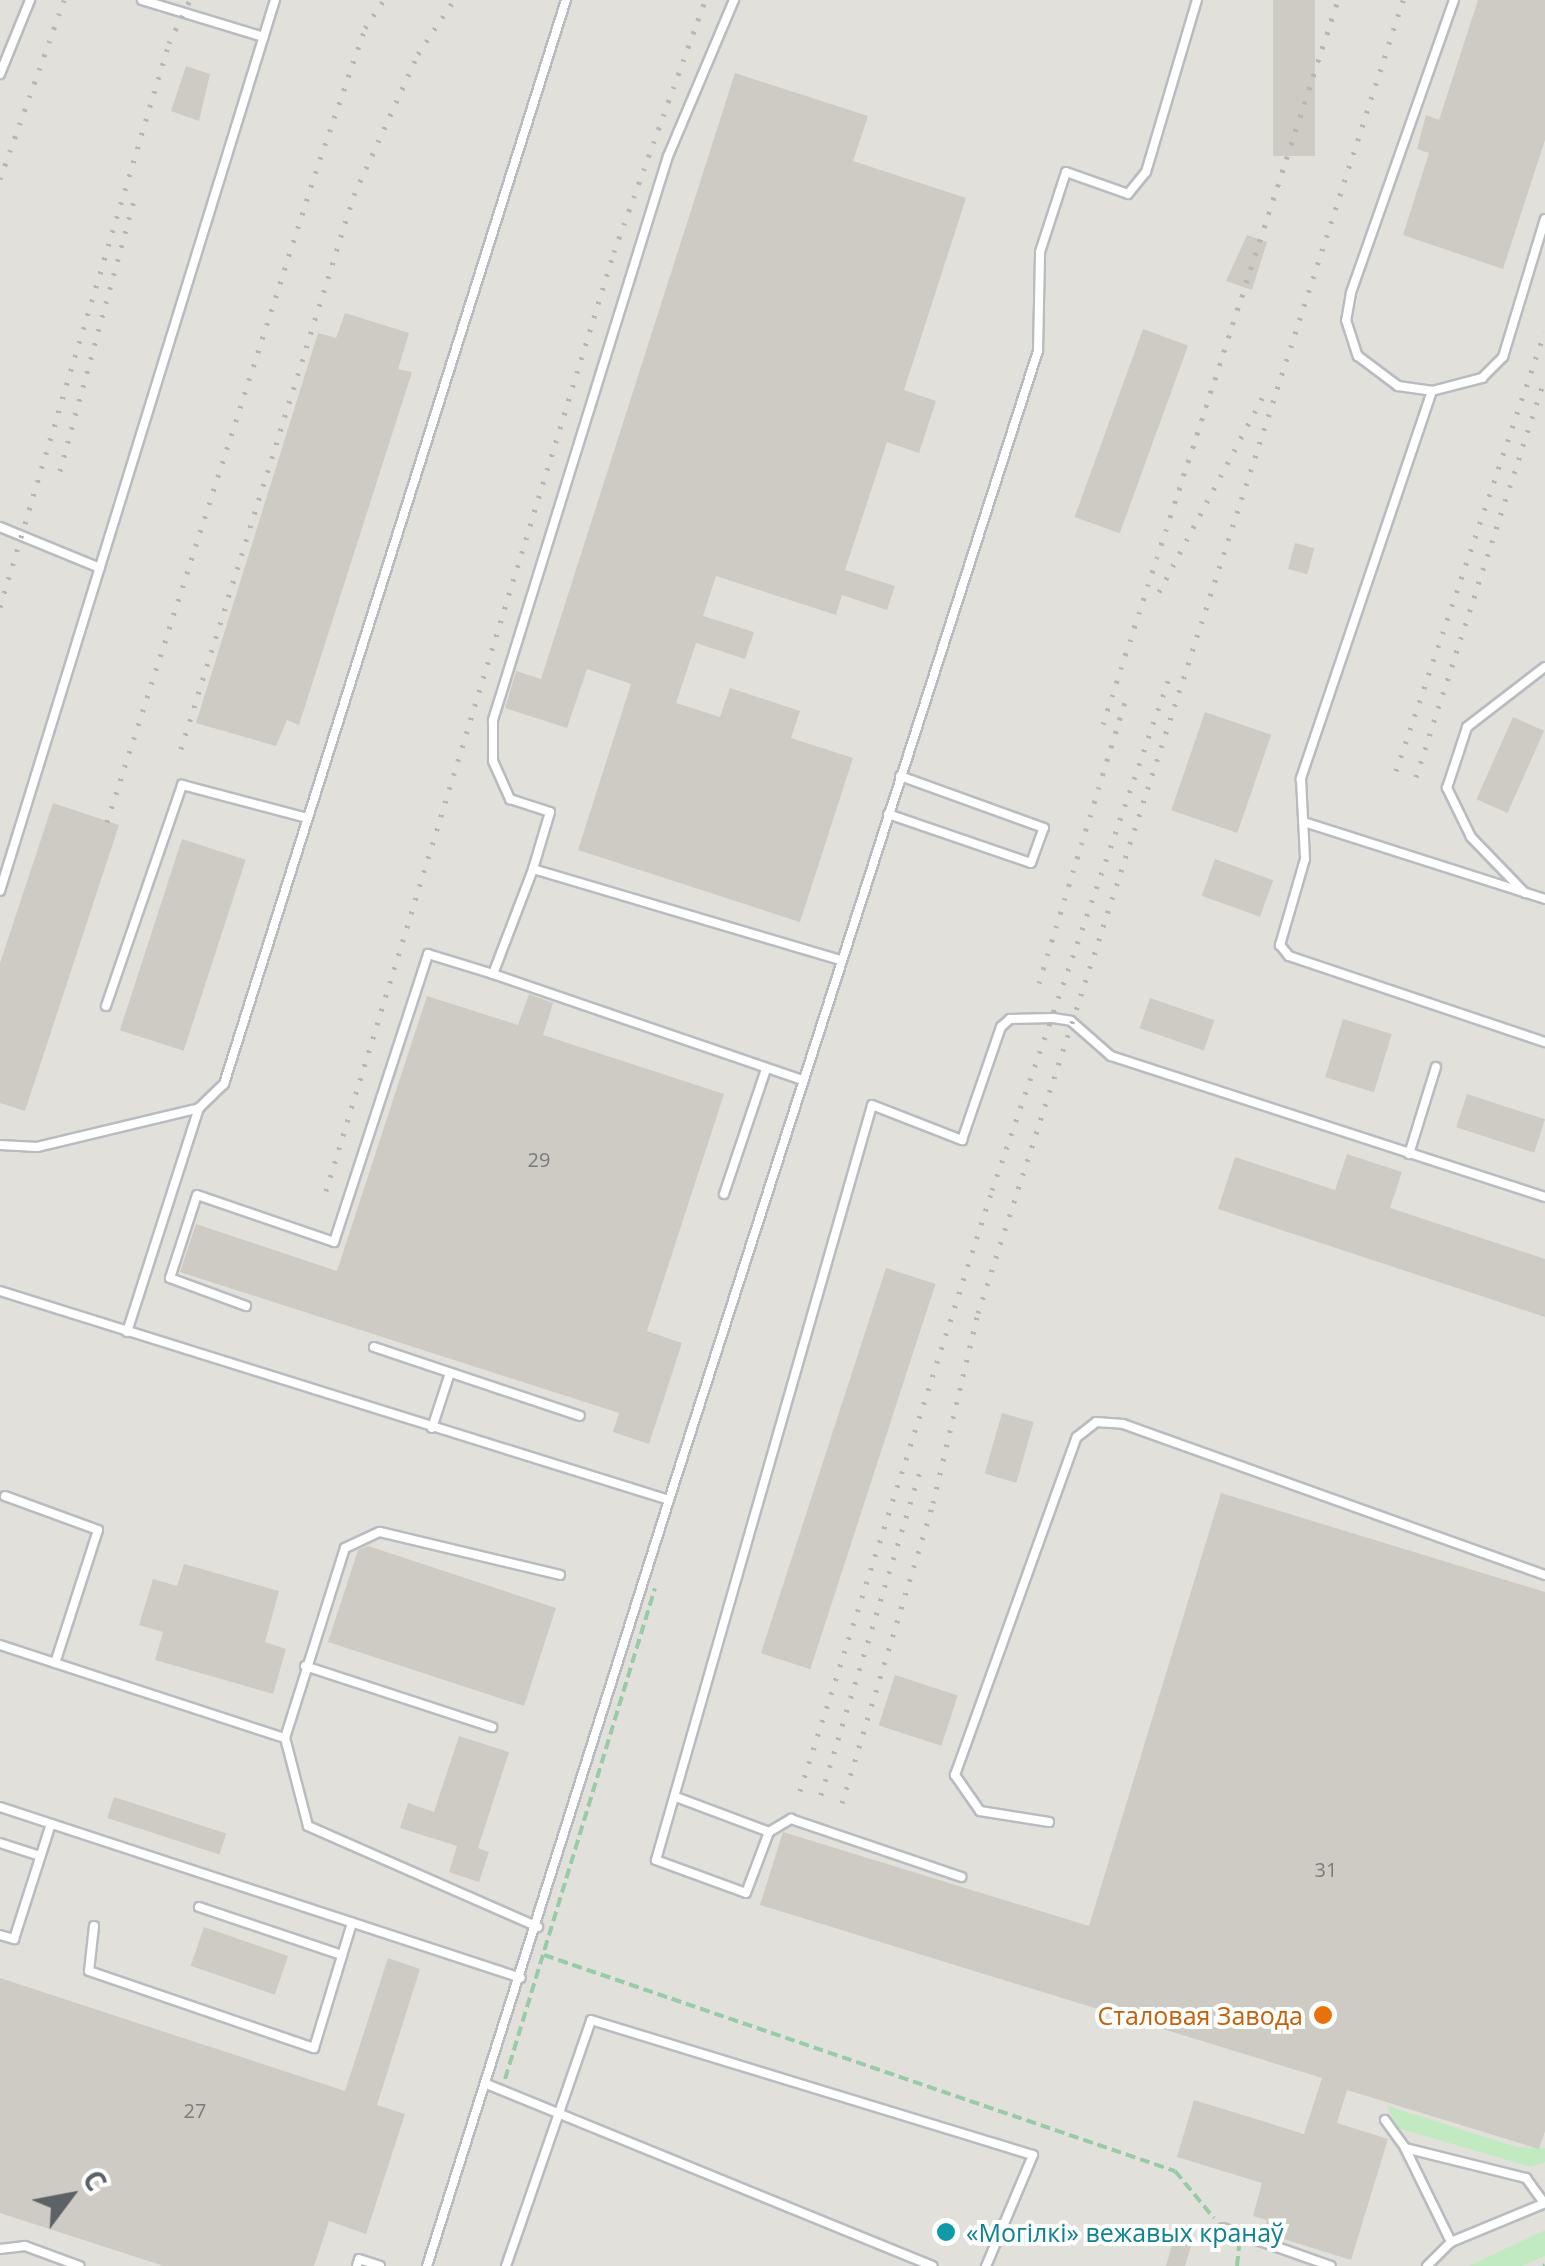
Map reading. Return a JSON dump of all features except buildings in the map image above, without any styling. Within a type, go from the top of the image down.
[{"type":"lane","points":[[0,74],[30,0]]},
{"type":"lane","points":[[142,0],[264,37]]},
{"type":"lane","points":[[0,890],[275,0]]},
{"type":"lane","points":[[127,1332],[199,1108],[224,1084],[566,0]]},
{"type":"lane","points":[[493,974],[550,812],[510,799],[493,761],[492,720],[668,156],[734,0]]},
{"type":"lane","points":[[427,2266],[489,2085],[669,1500],[1038,351],[1040,252],[1066,172],[1128,194],[1146,172],[1197,0]]},
{"type":"lane","points":[[1454,0],[1346,320],[1371,371],[1398,386],[1432,391],[1482,378],[1503,356],[1545,220]]},
{"type":"lane","points":[[1432,391],[1302,779],[1307,823],[1305,859],[1280,928],[1289,956],[1545,1042]]},
{"type":"lane","points":[[0,528],[100,568]]},
{"type":"lane","points":[[1526,892],[1472,837],[1447,788],[1467,727],[1545,667]]},
{"type":"lane","points":[[888,814],[1031,863],[1044,828],[900,776]]},
{"type":"lane","points":[[106,1006],[182,785],[308,818]]},
{"type":"lane","points":[[1307,823],[1545,899]]},
{"type":"lane","points":[[533,869],[840,960]]},
{"type":"lane","points":[[246,1306],[170,1278],[197,1195],[334,1242],[428,954],[802,1080]]},
{"type":"lane","points":[[962,1877],[790,1818],[769,1832],[746,1893],[656,1860],[872,1105],[962,1140],[1001,1027],[1010,1018],[1053,1018],[1071,1021],[1112,1056],[1545,1196]]},
{"type":"lane","points":[[1409,1154],[1436,1067]]},
{"type":"lane","points":[[724,1194],[766,1069]]},
{"type":"lane","points":[[0,1145],[37,1147],[199,1108]]},
{"type":"lane","points":[[0,1291],[669,1500]]},
{"type":"lane","points":[[374,1348],[580,1416]]},
{"type":"lane","points":[[432,1428],[450,1373]]},
{"type":"lane","points":[[1049,1822],[980,1811],[955,1775],[1077,1437],[1096,1422],[1123,1424],[1545,1574]]},
{"type":"lane","points":[[4,1496],[98,1530],[55,1663]]},
{"type":"lane","points":[[538,1927],[308,1826],[285,1738],[304,1666],[345,1548],[380,1532],[560,1575]]},
{"type":"lane","points":[[0,1645],[285,1738]]},
{"type":"lane","points":[[304,1666],[492,1727]]},
{"type":"lane","points":[[676,1797],[769,1832]]},
{"type":"lane","points":[[0,1807],[521,1978]]},
{"type":"lane","points":[[0,1935],[14,1939],[51,1824]]},
{"type":"lane","points":[[0,1843],[40,1856]]},
{"type":"lane","points":[[199,1907],[342,1956]]},
{"type":"lane","points":[[94,1926],[88,1971],[314,2048],[352,1923]]},
{"type":"lane","points":[[506,2266],[564,2112],[591,2020],[1033,2156],[986,2266]]},
{"type":"lane","points":[[489,2085],[564,2112],[933,2266]]},
{"type":"lane","points":[[1385,2120],[1406,2148],[1451,2242]]},
{"type":"lane","points":[[1406,2148],[1526,2178],[1544,2203],[1451,2242],[1427,2266]]},
{"type":"lane","points":[[1222,2228],[1332,2266]]},
{"type":"lane","points":[[0,2248],[25,2246],[79,2266]]},
{"type":"lane","points":[[357,2266],[359,2259],[380,2266]]},
{"type":"path","points":[[502,2088],[659,1593],[648,1577]]},
{"type":"path","points":[[544,1955],[1176,2171],[1222,2228],[1240,2240],[1237,2266]]},
{"type":"shaded area","points":[[0,0],[1545,0],[1545,2266],[0,2266]]},
{"type":"green space","points":[[1387,2106],[1517,2147],[1545,2148],[1545,2162],[1531,2167],[1398,2128]]},
{"type":"green space","points":[[1545,2230],[1545,2256],[1522,2266],[1469,2266]]},
{"type":"railway","points":[[0,179],[64,0]]},
{"type":"railway","points":[[0,607],[169,43],[190,0]]},
{"type":"railway","points":[[107,822],[320,159],[365,28],[384,0]]},
{"type":"railway","points":[[181,749],[354,195],[418,54],[454,0]]},
{"type":"railway","points":[[326,1191],[614,252],[705,0]]},
{"type":"railway","points":[[1103,724],[1338,0]]},
{"type":"railway","points":[[842,1803],[933,1503],[978,1313],[1403,0]]},
{"type":"railway","points":[[60,471],[136,194]]},
{"type":"railway","points":[[1396,771],[1545,332]]},
{"type":"railway","points":[[1416,777],[1545,378]]},
{"type":"railway","points":[[1159,592],[1262,398]]},
{"type":"railway","points":[[800,1791],[992,1190],[1169,678]]},
{"type":"railway","points":[[1039,983],[1125,702]]},
{"type":"railway","points":[[821,1795],[921,1468]]},
{"type":"place","name":"Сталовая Завода","points":[[1323,2015]]},
{"type":"place","name":"«Могілкі» вежавых кранаў","points":[[946,2232]]}]
